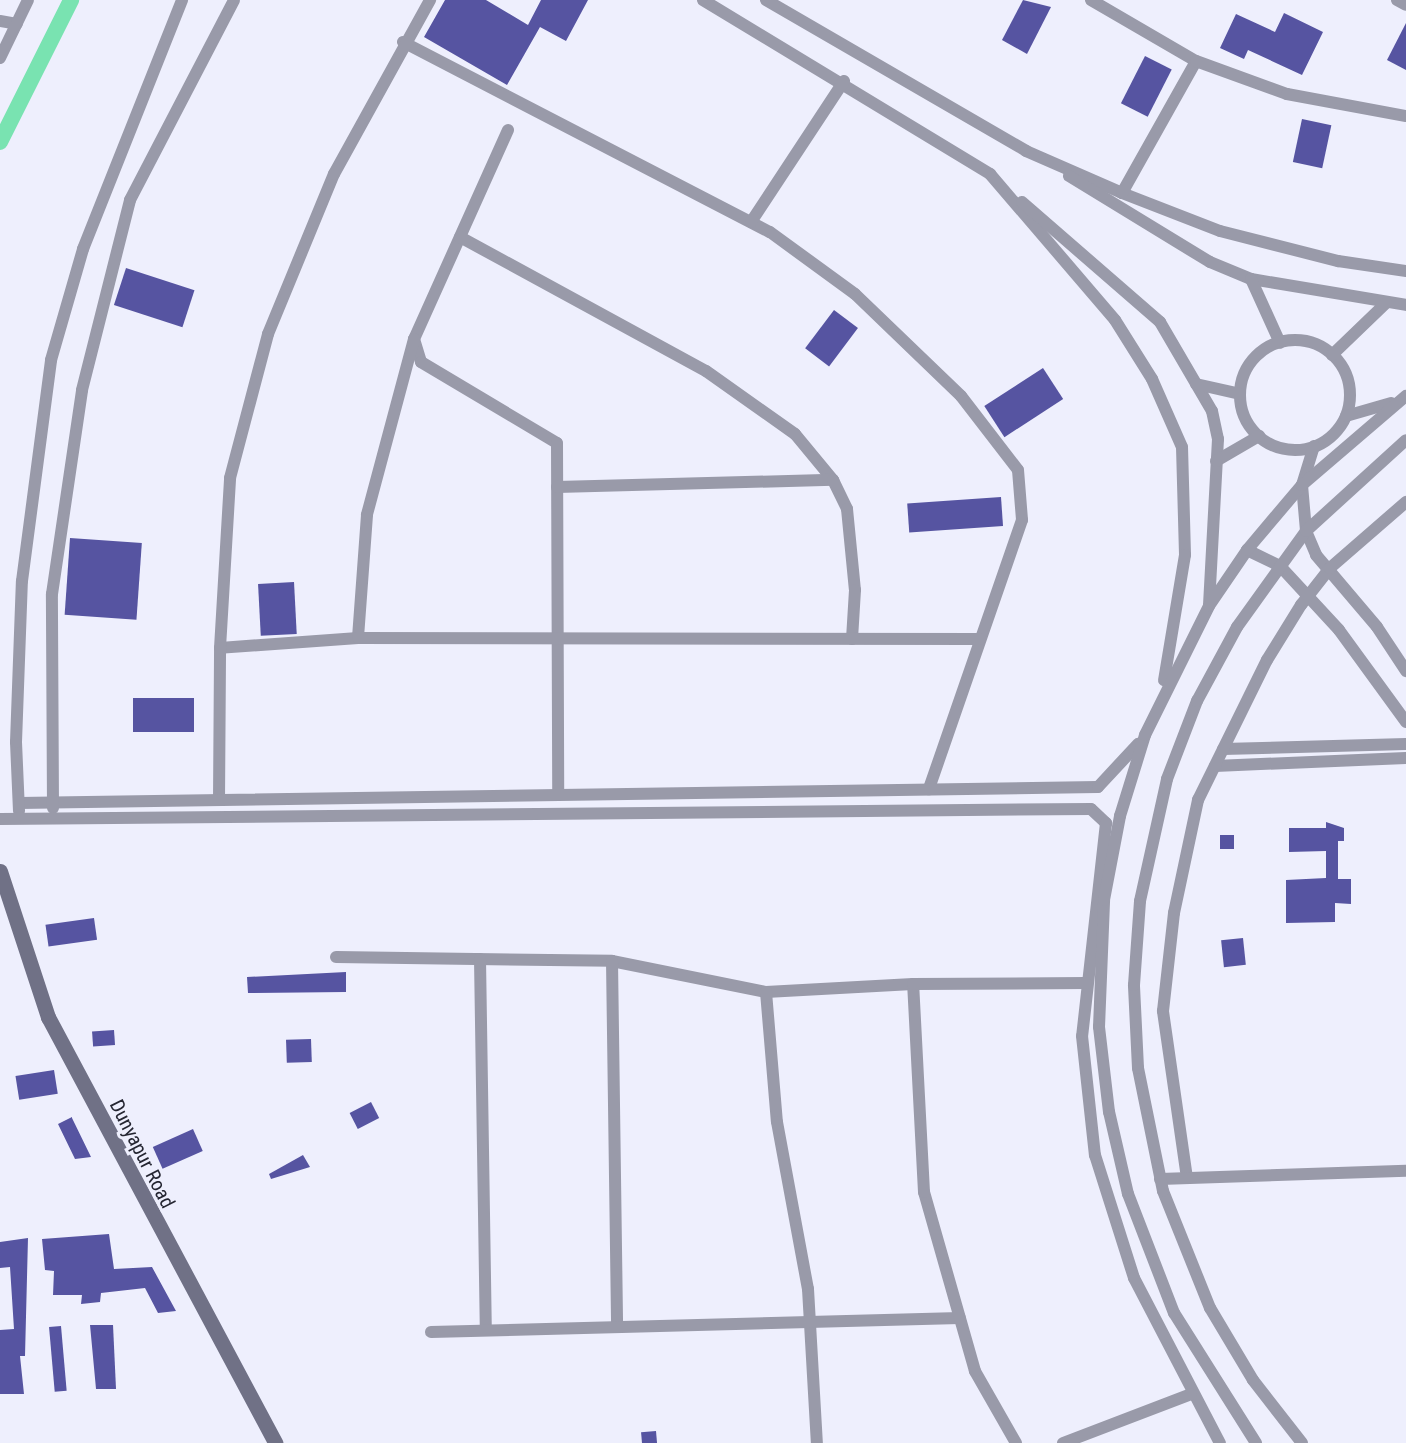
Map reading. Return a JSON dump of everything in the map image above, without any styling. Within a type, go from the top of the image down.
[{"type":"main road","name":"Dunyapur Road","points":[[0,871],[48,1017],[275,1443]]},
{"type":"street","points":[[0,58],[28,0]]},
{"type":"street","points":[[20,818],[22,581],[51,360],[83,249],[182,0]]},
{"type":"street","points":[[54,818],[52,594],[82,390],[130,200],[234,0]]},
{"type":"street","points":[[219,800],[220,648],[230,478],[268,334],[334,174],[403,42],[430,0]]},
{"type":"street","points":[[703,0],[844,81],[990,174],[1160,322],[1212,411],[1216,461],[1209,606]]},
{"type":"street","points":[[766,0],[1026,151],[1210,262],[1251,279],[1406,305]]},
{"type":"street","points":[[1091,0],[1196,61],[1287,94],[1406,116]]},
{"type":"street","points":[[1397,0],[1406,4]]},
{"type":"street","points":[[0,21],[17,24]]},
{"type":"street","points":[[403,42],[751,222],[855,294],[961,396],[1018,470],[1022,520],[929,789]]},
{"type":"street","points":[[1122,193],[1196,61]]},
{"type":"street","points":[[751,222],[844,81]]},
{"type":"street","points":[[358,638],[367,515],[414,339],[508,130]]},
{"type":"street","points":[[1026,151],[1122,193],[1220,231],[1338,261],[1406,271]]},
{"type":"street","points":[[990,174],[1115,320],[1152,379],[1182,447],[1185,555],[1161,696]]},
{"type":"street","points":[[460,237],[706,371],[795,434],[833,480],[848,509],[855,590],[852,639]]},
{"type":"street","points":[[1251,279],[1280,343]]},
{"type":"street","points":[[1332,355],[1386,303]]},
{"type":"street","points":[[414,339],[421,362],[557,443],[558,795]]},
{"type":"street","points":[[1302,341],[1332,355],[1348,383],[1346,416],[1334,434],[1314,446],[1279,447],[1259,436],[1245,417],[1240,394],[1251,362],[1280,343],[1302,341]]},
{"type":"street","points":[[1196,384],[1240,394]]},
{"type":"street","points":[[1346,416],[1402,398]]},
{"type":"street","points":[[1256,1443],[1194,1351],[1156,1274],[1128,1194],[1109,1112],[1100,1027],[1104,900],[1120,816],[1145,735],[1161,696],[1209,606],[1247,550],[1302,485],[1402,398]]},
{"type":"street","points":[[1216,461],[1259,436]]},
{"type":"street","points":[[1302,1443],[1253,1380],[1210,1308],[1160,1179],[1144,1110],[1135,1027],[1135,943],[1146,860],[1167,778],[1197,700],[1237,627],[1306,531],[1406,440]]},
{"type":"street","points":[[1314,446],[1302,485],[1306,531],[1316,555],[1330,568],[1406,671]]},
{"type":"street","points":[[557,487],[833,480]]},
{"type":"street","points":[[1187,1178],[1163,1011],[1174,913],[1195,812],[1267,660],[1308,597],[1330,568],[1406,502]]},
{"type":"street","points":[[1247,550],[1280,566],[1308,597],[1406,722]]},
{"type":"street","points":[[220,648],[358,638],[980,639]]},
{"type":"street","points":[[19,803],[1098,787],[1145,735]]},
{"type":"street","points":[[1223,749],[1406,744]]},
{"type":"street","points":[[1215,766],[1406,758]]},
{"type":"street","points":[[0,819],[1091,809],[1106,823],[1086,983],[1082,1036],[1095,1155],[1134,1278],[1191,1394],[1220,1443]]},
{"type":"street","points":[[336,957],[612,961],[766,992],[913,984],[1086,983]]},
{"type":"street","points":[[480,959],[486,1329]]},
{"type":"street","points":[[612,961],[616,1326]]},
{"type":"street","points":[[913,984],[924,1192],[975,1371],[1017,1443]]},
{"type":"street","points":[[766,992],[777,1122],[811,1321],[817,1443]]},
{"type":"street","points":[[1160,1179],[1406,1172]]},
{"type":"street","points":[[430,1332],[960,1318]]},
{"type":"street","points":[[1063,1443],[1191,1394]]},
{"type":"building","points":[[445,0],[486,0],[528,25],[541,0],[588,0],[566,41],[540,27],[507,85],[424,37]]},
{"type":"building","points":[[1023,0],[1051,7],[1027,54],[1002,40]]},
{"type":"building","points":[[1284,13],[1323,32],[1302,75],[1248,50],[1244,59],[1220,48],[1236,14],[1275,32]]},
{"type":"building","points":[[1406,23],[1406,70],[1387,60]]},
{"type":"building","points":[[1145,56],[1172,70],[1148,117],[1121,103]]},
{"type":"building","points":[[1302,119],[1331,125],[1322,168],[1293,162]]},
{"type":"building","points":[[126,268],[194,290],[182,327],[114,305]]},
{"type":"building","points":[[834,310],[858,328],[829,366],[805,348]]},
{"type":"building","points":[[1043,368],[1063,399],[1004,437],[984,406]]},
{"type":"building","points":[[1001,497],[1003,526],[909,532],[907,504]]},
{"type":"building","points":[[70,538],[142,543],[136,620],[65,615]]},
{"type":"building","points":[[294,582],[297,634],[261,636],[258,584]]},
{"type":"building","points":[[133,698],[194,698],[194,732],[133,732]]},
{"type":"building","points":[[1326,822],[1344,828],[1344,841],[1338,841],[1338,879],[1351,879],[1351,904],[1335,903],[1335,922],[1286,923],[1286,880],[1326,878],[1326,851],[1289,852],[1289,828],[1326,828]]},
{"type":"building","points":[[1220,835],[1234,835],[1234,849],[1220,849]]},
{"type":"building","points":[[94,918],[97,940],[49,947],[45,925]]},
{"type":"building","points":[[1243,938],[1246,965],[1224,967],[1221,940]]},
{"type":"building","points":[[346,972],[346,992],[248,993],[247,977]]},
{"type":"building","points":[[114,1030],[115,1045],[93,1046],[92,1032]]},
{"type":"building","points":[[311,1039],[312,1062],[287,1063],[286,1040]]},
{"type":"building","points":[[54,1070],[58,1094],[19,1100],[15,1076]]},
{"type":"building","points":[[371,1102],[379,1118],[358,1129],[350,1113]]},
{"type":"building","points":[[72,1117],[91,1157],[75,1159],[58,1124]]},
{"type":"building","points":[[193,1129],[203,1151],[163,1169],[153,1147]]},
{"type":"building","points":[[303,1155],[310,1167],[271,1179],[269,1174]]},
{"type":"building","points":[[109,1234],[114,1269],[152,1267],[176,1311],[158,1313],[145,1288],[101,1293],[100,1302],[81,1304],[82,1295],[53,1295],[54,1271],[45,1270],[42,1239]]},
{"type":"building","points":[[28,1238],[25,1356],[20,1356],[24,1394],[0,1394],[0,1330],[14,1329],[10,1267],[0,1268],[0,1242]]},
{"type":"building","points":[[90,1325],[113,1325],[116,1389],[96,1389]]},
{"type":"building","points":[[61,1326],[67,1391],[55,1392],[49,1327]]},
{"type":"building","points":[[656,1431],[657,1443],[642,1443],[641,1432]]},
{"type":"waterway","points":[[0,142],[71,0]]}]
